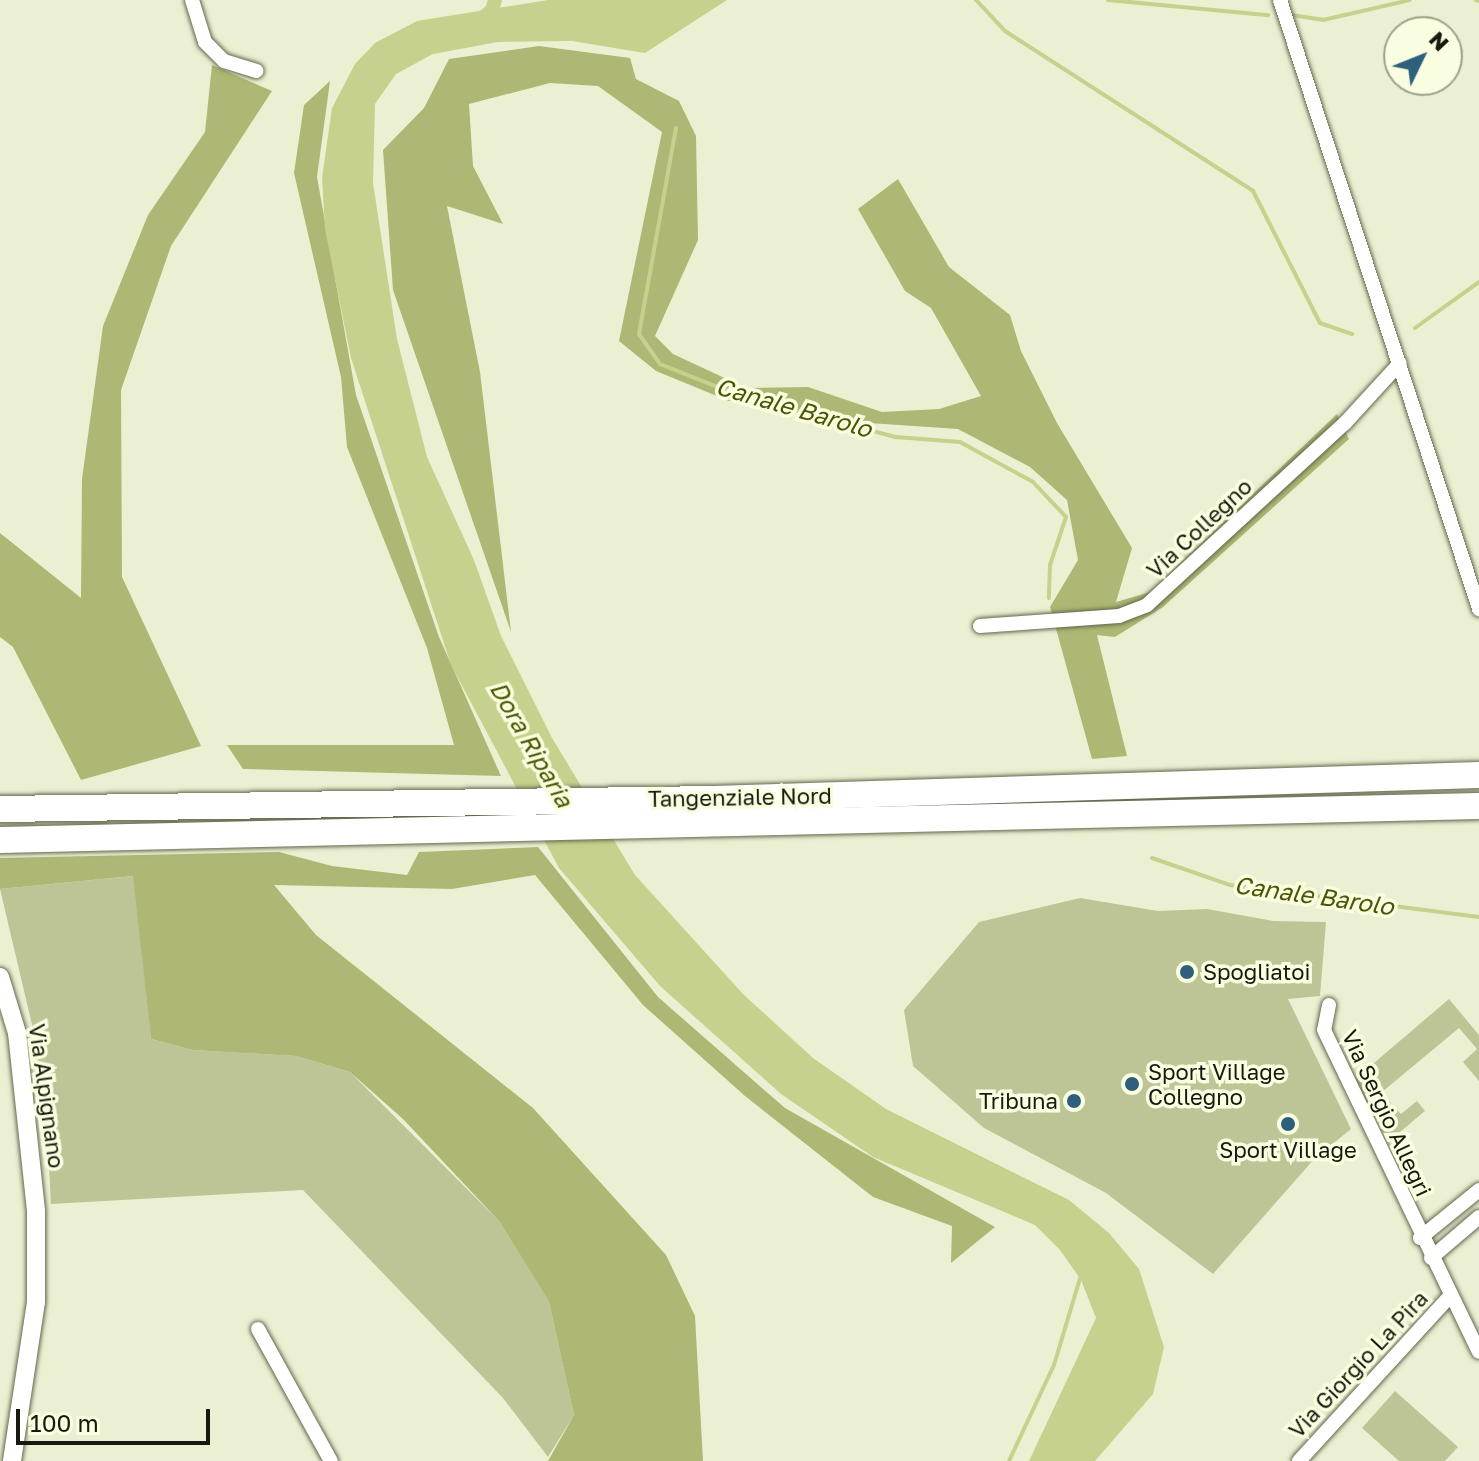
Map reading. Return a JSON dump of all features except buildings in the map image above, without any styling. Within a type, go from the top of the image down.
[{"type":"highway","name":"Tangenziale Nord","points":[[0,809],[395,801],[714,799],[1479,775]]},
{"type":"highway","name":"Tangenziale Nord","points":[[0,840],[1479,806]]},
{"type":"street","points":[[192,0],[205,42],[224,61],[256,71]]},
{"type":"street","points":[[1280,0],[1479,609]]},
{"type":"street","name":"Via Collegno","points":[[980,626],[1119,616],[1147,605],[1345,423],[1400,363]]},
{"type":"street","name":"Via Alpignano","points":[[0,977],[19,1047],[36,1212],[36,1302],[12,1461]]},
{"type":"street","name":"Via Sergio Allegri","points":[[1329,1005],[1324,1030],[1420,1238],[1477,1343]]},
{"type":"street","name":"Via Sergio Allegri","points":[[1420,1238],[1479,1190]]},
{"type":"street","points":[[1431,1258],[1479,1217]]},
{"type":"street","name":"Via Giorgio La Pira","points":[[1299,1461],[1450,1296]]},
{"type":"street","points":[[258,1329],[331,1461]]},
{"type":"shaded area","points":[[539,46],[630,58],[636,79],[679,101],[696,136],[698,240],[655,336],[673,354],[746,388],[808,387],[882,412],[939,409],[981,396],[931,308],[905,291],[858,209],[898,179],[949,267],[1010,315],[1021,351],[1057,423],[1132,548],[1116,602],[1150,592],[1337,414],[1349,439],[1163,607],[1115,637],[1097,635],[1127,756],[1092,759],[1050,607],[1078,560],[1067,500],[1030,467],[958,429],[869,423],[729,401],[656,371],[619,341],[662,132],[598,86],[550,83],[469,104],[473,166],[503,224],[447,206],[480,372],[511,632],[393,290],[383,150],[424,108],[449,59]]},
{"type":"shaded area","points":[[212,65],[272,91],[171,246],[121,390],[122,577],[201,746],[81,780],[13,647],[0,637],[0,533],[81,598],[82,479],[103,326],[148,215],[205,132]]},
{"type":"shaded area","points":[[330,81],[317,177],[356,395],[439,637],[501,776],[243,769],[227,745],[454,745],[427,648],[347,447],[341,377],[294,173],[304,105]]},
{"type":"shaded area","points":[[538,847],[658,997],[785,1108],[995,1227],[951,1263],[952,1226],[873,1197],[745,1096],[643,1005],[535,875],[452,889],[274,885],[316,935],[533,1108],[666,1255],[695,1316],[703,1461],[548,1461],[574,1415],[549,1302],[499,1221],[403,1119],[350,1072],[296,1056],[193,1050],[151,1039],[133,876],[0,889],[0,858],[279,852],[332,866],[407,875],[419,852]]},
{"type":"shaded area","points":[[134,876],[151,1039],[193,1050],[296,1056],[350,1072],[499,1221],[549,1302],[574,1415],[548,1457],[503,1398],[303,1190],[51,1204],[46,1111],[33,1029],[0,889]]},
{"type":"shaded area","name":"Sport Village Collegno","points":[[1080,898],[1158,911],[1207,909],[1273,921],[1326,922],[1320,996],[1288,999],[1351,1129],[1315,1158],[1213,1274],[1106,1193],[984,1128],[913,1066],[904,1010],[979,922]]},
{"type":"shaded area","points":[[1449,999],[1479,1035],[1479,1081],[1463,1062],[1477,1049],[1459,1028],[1382,1092],[1391,1103],[1374,1118],[1354,1080]]},
{"type":"shaded area","points":[[1417,1101],[1425,1111],[1394,1137],[1380,1130],[1397,1110],[1401,1114]]},
{"type":"shaded area","points":[[1395,1391],[1458,1447],[1445,1461],[1399,1461],[1362,1428]]},
{"type":"water","name":"Dora Riparia","points":[[548,0],[727,0],[645,53],[572,41],[498,42],[433,54],[396,74],[375,104],[373,183],[397,339],[427,457],[474,560],[501,636],[552,738],[635,875],[743,994],[813,1058],[886,1109],[1069,1200],[1109,1233],[1139,1269],[1164,1347],[1153,1394],[1095,1461],[1029,1461],[1096,1318],[1081,1280],[1060,1250],[1035,1225],[873,1157],[781,1094],[660,986],[559,868],[451,665],[351,358],[325,229],[322,178],[332,108],[355,64],[375,43],[417,21]]},
{"type":"waterway","points":[[479,21],[492,10],[495,0]]},
{"type":"waterway","points":[[976,0],[1005,31],[1253,191],[1320,323],[1352,334]]},
{"type":"waterway","points":[[1108,0],[1268,15]]},
{"type":"waterway","points":[[1292,15],[1323,20],[1410,0]]},
{"type":"waterway","name":"Canale Barolo","points":[[676,128],[639,334],[660,364],[735,394],[896,437],[960,442],[1033,482],[1066,517],[1050,565],[1049,598]]},
{"type":"waterway","points":[[1415,328],[1479,282]]},
{"type":"waterway","name":"Canale Barolo","points":[[1152,858],[1230,885],[1479,917]]},
{"type":"waterway","points":[[1009,1461],[1054,1365],[1081,1275]]},
{"type":"place","name":"Spogliatoi","points":[[1187,972]]},
{"type":"place","name":"Sport Village Collegno","points":[[1132,1084]]},
{"type":"place","name":"Tribuna","points":[[1074,1101]]},
{"type":"place","name":"Sport Village","points":[[1288,1124]]}]
